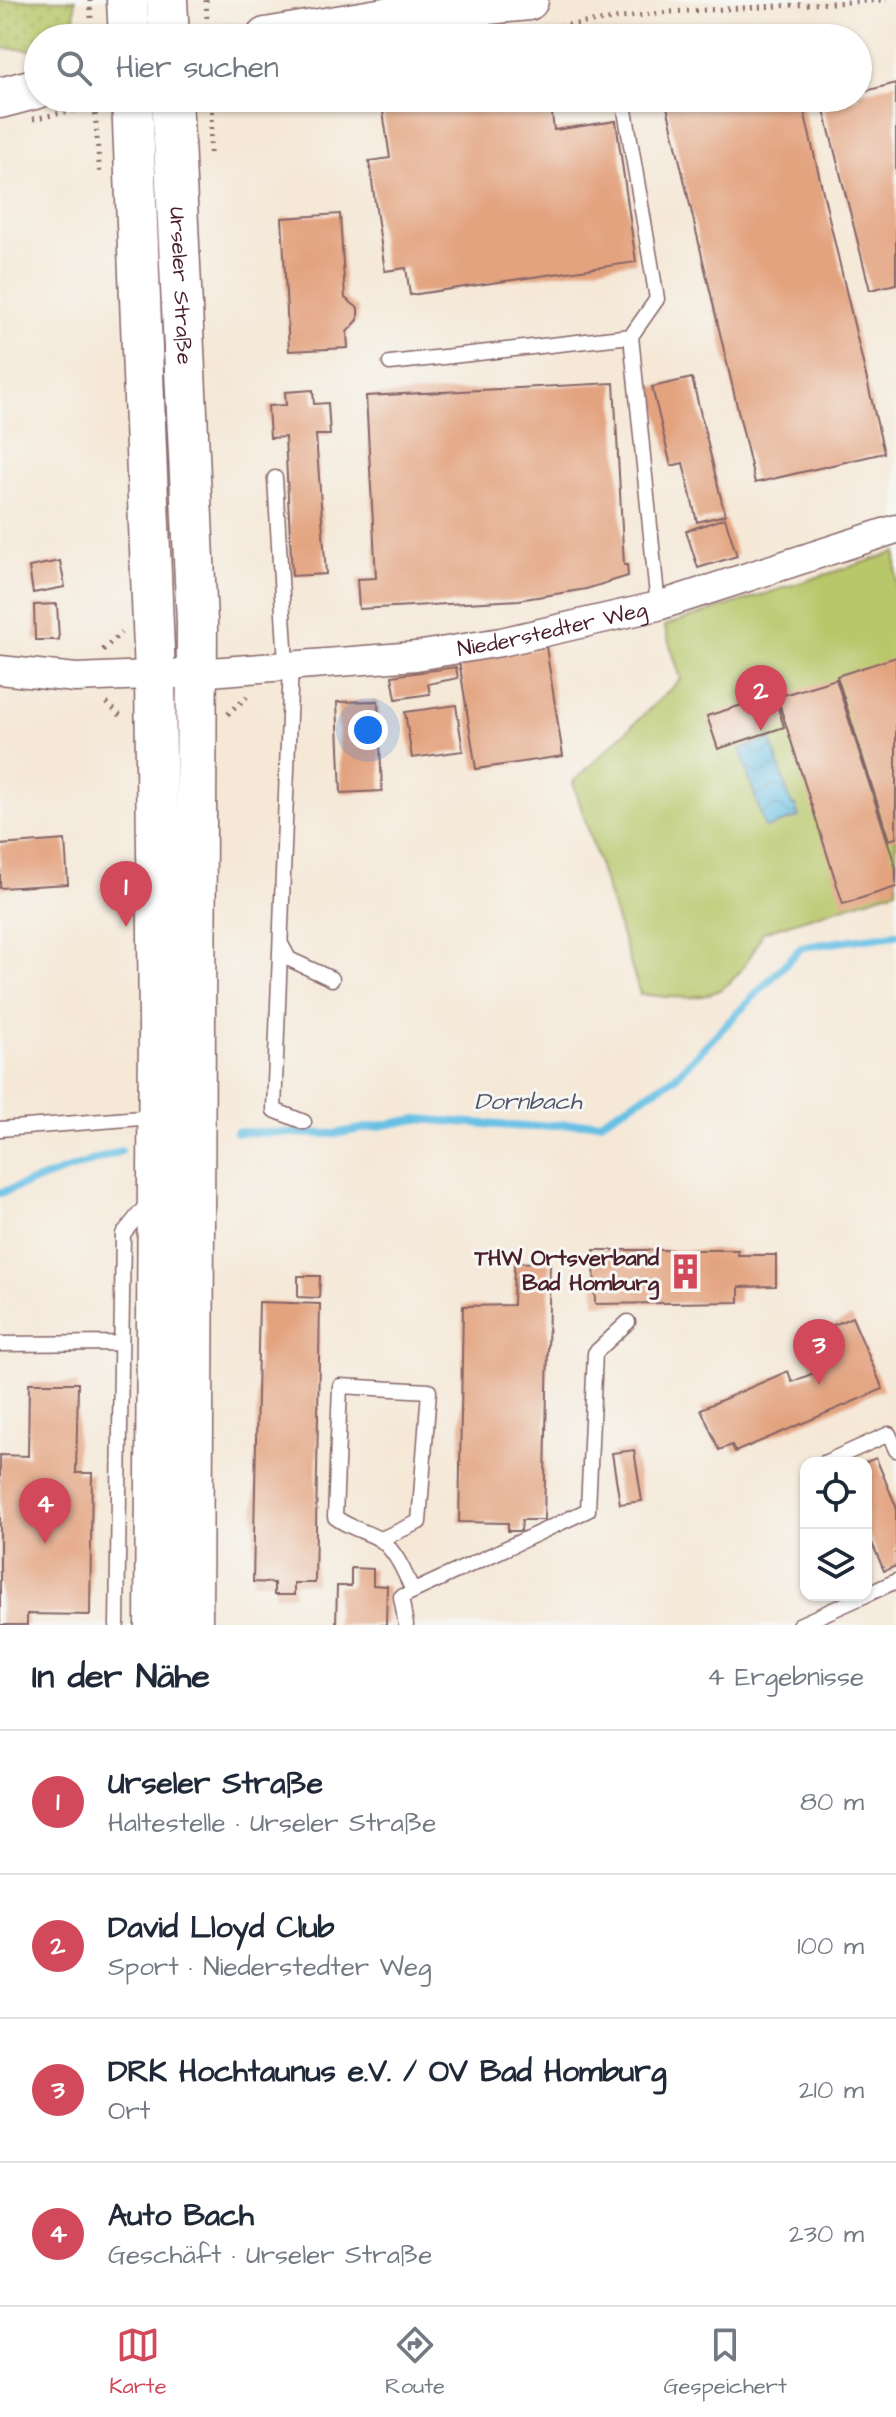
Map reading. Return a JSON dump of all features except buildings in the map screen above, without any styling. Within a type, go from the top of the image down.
[{"type":"street","points":[[127,0],[128,24]]},
{"type":"street","points":[[167,0],[168,24]]},
{"type":"street","points":[[338,24],[440,4],[485,2],[535,14]]},
{"type":"street","points":[[0,98],[24,99]]},
{"type":"street","name":"Urseler Straße","points":[[134,112],[155,675],[159,1116],[155,1625]]},
{"type":"street","name":"Urseler Straße","points":[[173,112],[197,673],[192,1625]]},
{"type":"street","name":"Niederstedter Weg","points":[[0,670],[76,678],[197,673],[416,656],[501,642],[658,606],[896,529]]},
{"type":"lane","points":[[625,112],[657,299],[631,336],[658,606]]},
{"type":"lane","points":[[390,363],[631,336]]},
{"type":"lane","points":[[275,478],[289,664],[274,1110],[304,1122]]},
{"type":"lane","points":[[281,943],[289,959],[332,979]]},
{"type":"lane","points":[[0,1129],[159,1116]]},
{"type":"lane","points":[[117,1625],[123,1234],[158,1191]]},
{"type":"lane","points":[[406,1625],[401,1597],[588,1510],[595,1353],[628,1322]]},
{"type":"lane","points":[[0,1344],[121,1343]]},
{"type":"lane","points":[[381,1539],[419,1522],[429,1391],[340,1386],[335,1517],[352,1530],[381,1539],[399,1561],[413,1591]]},
{"type":"lane","points":[[837,1457],[889,1434],[896,1450]]},
{"type":"lane","points":[[872,1592],[896,1581]]},
{"type":"lane","points":[[799,1625],[852,1601]]},
{"type":"path","points":[[90,0],[91,24]]},
{"type":"path","points":[[206,0],[207,24]]},
{"type":"path","points":[[535,14],[669,12],[887,0]]},
{"type":"path","points":[[93,652],[106,650],[118,639],[124,624]]},
{"type":"green space","points":[[0,0],[75,0],[74,24],[24,24],[24,49],[0,48]]},
{"type":"green space","points":[[896,552],[896,890],[763,932],[740,971],[716,992],[685,998],[640,994],[573,782],[681,679],[664,626]]},
{"type":"water","points":[[771,740],[792,806],[795,805],[799,817],[765,828],[740,749]]},
{"type":"waterway","name":"Dornbach","points":[[237,1132],[334,1134],[417,1119],[526,1127],[600,1122],[674,1078],[802,947],[896,934]]},
{"type":"waterway","name":"Dornbach","points":[[0,1193],[121,1151]]},
{"type":"place","name":"David Lloyd Club","points":[[761,731]]},
{"type":"place","name":"Urseler Straße","points":[[126,927]]},
{"type":"place","name":"THW Ortsverband Bad Homburg","points":[[685,1271]]},
{"type":"place","name":"DRK Hochtaunus e.V. / OV Bad Homburg","points":[[819,1385]]},
{"type":"place","name":"Auto Bach","points":[[45,1544]]}]
